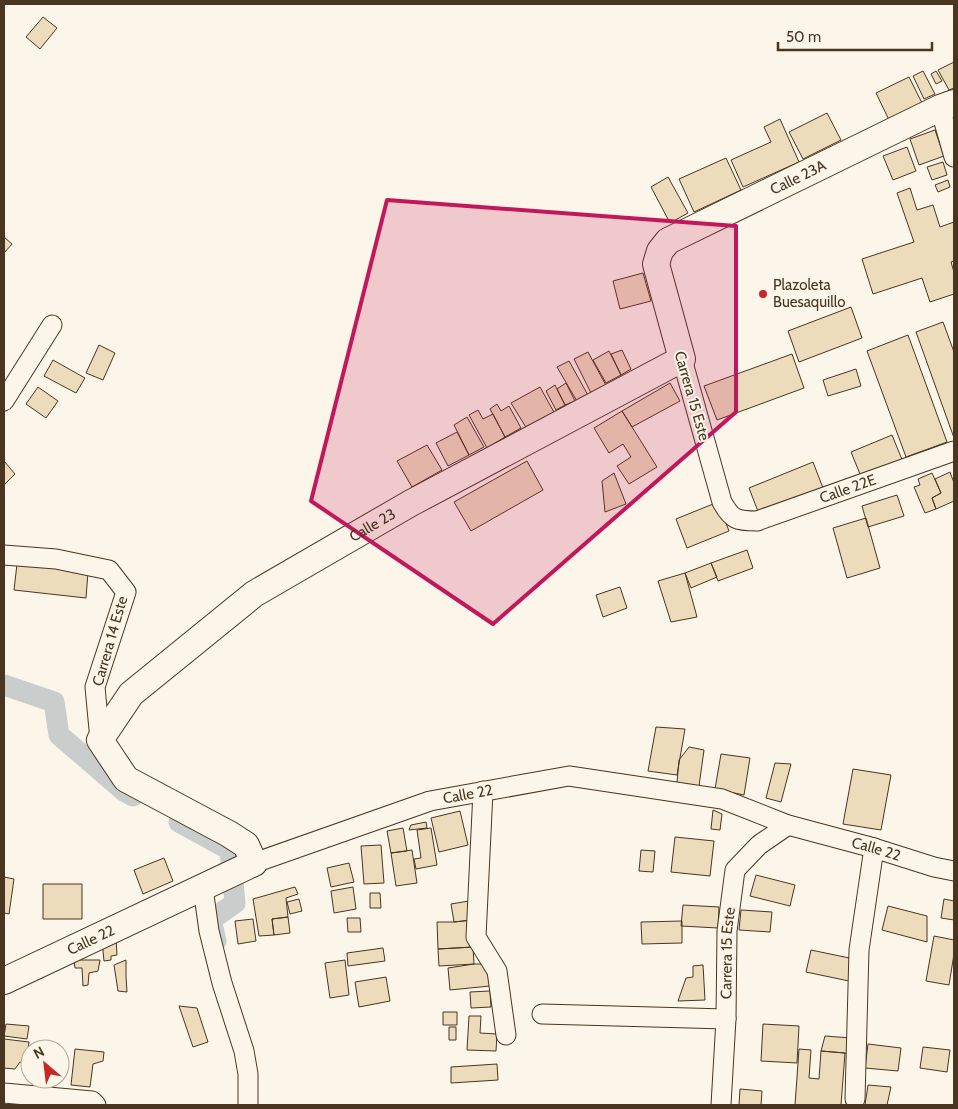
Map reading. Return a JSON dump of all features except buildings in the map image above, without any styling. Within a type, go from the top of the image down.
[{"type":"street","points":[[947,106],[954,158]]},
{"type":"street","name":"Calle 23A","points":[[656,264],[660,251],[668,241],[947,106]]},
{"type":"street","name":"Carrera 15 Este","points":[[656,264],[722,502],[729,515],[739,521]]},
{"type":"street","points":[[4,401],[52,325]]},
{"type":"street","name":"Calle 23","points":[[100,740],[131,694],[254,594],[411,503],[682,359]]},
{"type":"street","name":"Calle 22E","points":[[739,521],[757,521],[954,451]]},
{"type":"street","name":"Carrera 14 Este","points":[[4,555],[56,559],[109,570],[126,592],[95,687],[100,740],[126,779],[246,845],[246,867]]},
{"type":"street","name":"Calle 22","points":[[4,981],[246,867],[430,801],[569,776],[722,799],[788,825],[954,871]]},
{"type":"street","points":[[483,791],[476,936],[497,970],[506,1035]]},
{"type":"street","name":"Carrera 15 Este","points":[[721,1105],[726,1019],[726,931],[735,870],[759,845],[788,825]]},
{"type":"street","points":[[855,1099],[859,950],[874,848]]},
{"type":"street","points":[[209,885],[209,932],[222,983],[244,1051],[248,1074],[248,1105]]},
{"type":"street","points":[[542,1014],[726,1019]]},
{"type":"street","points":[[4,1093],[92,1101],[96,1105]]},
{"type":"highlighted area","points":[[387,200],[736,226],[736,412],[493,624],[311,501]]},
{"type":"waterway","points":[[4,685],[54,702],[59,735],[124,791],[133,796]]},
{"type":"waterway","points":[[179,822],[230,850],[235,903],[211,920],[216,941]]},
{"type":"place","name":"Plazoleta Buesaquillo","points":[[763,294]]}]
